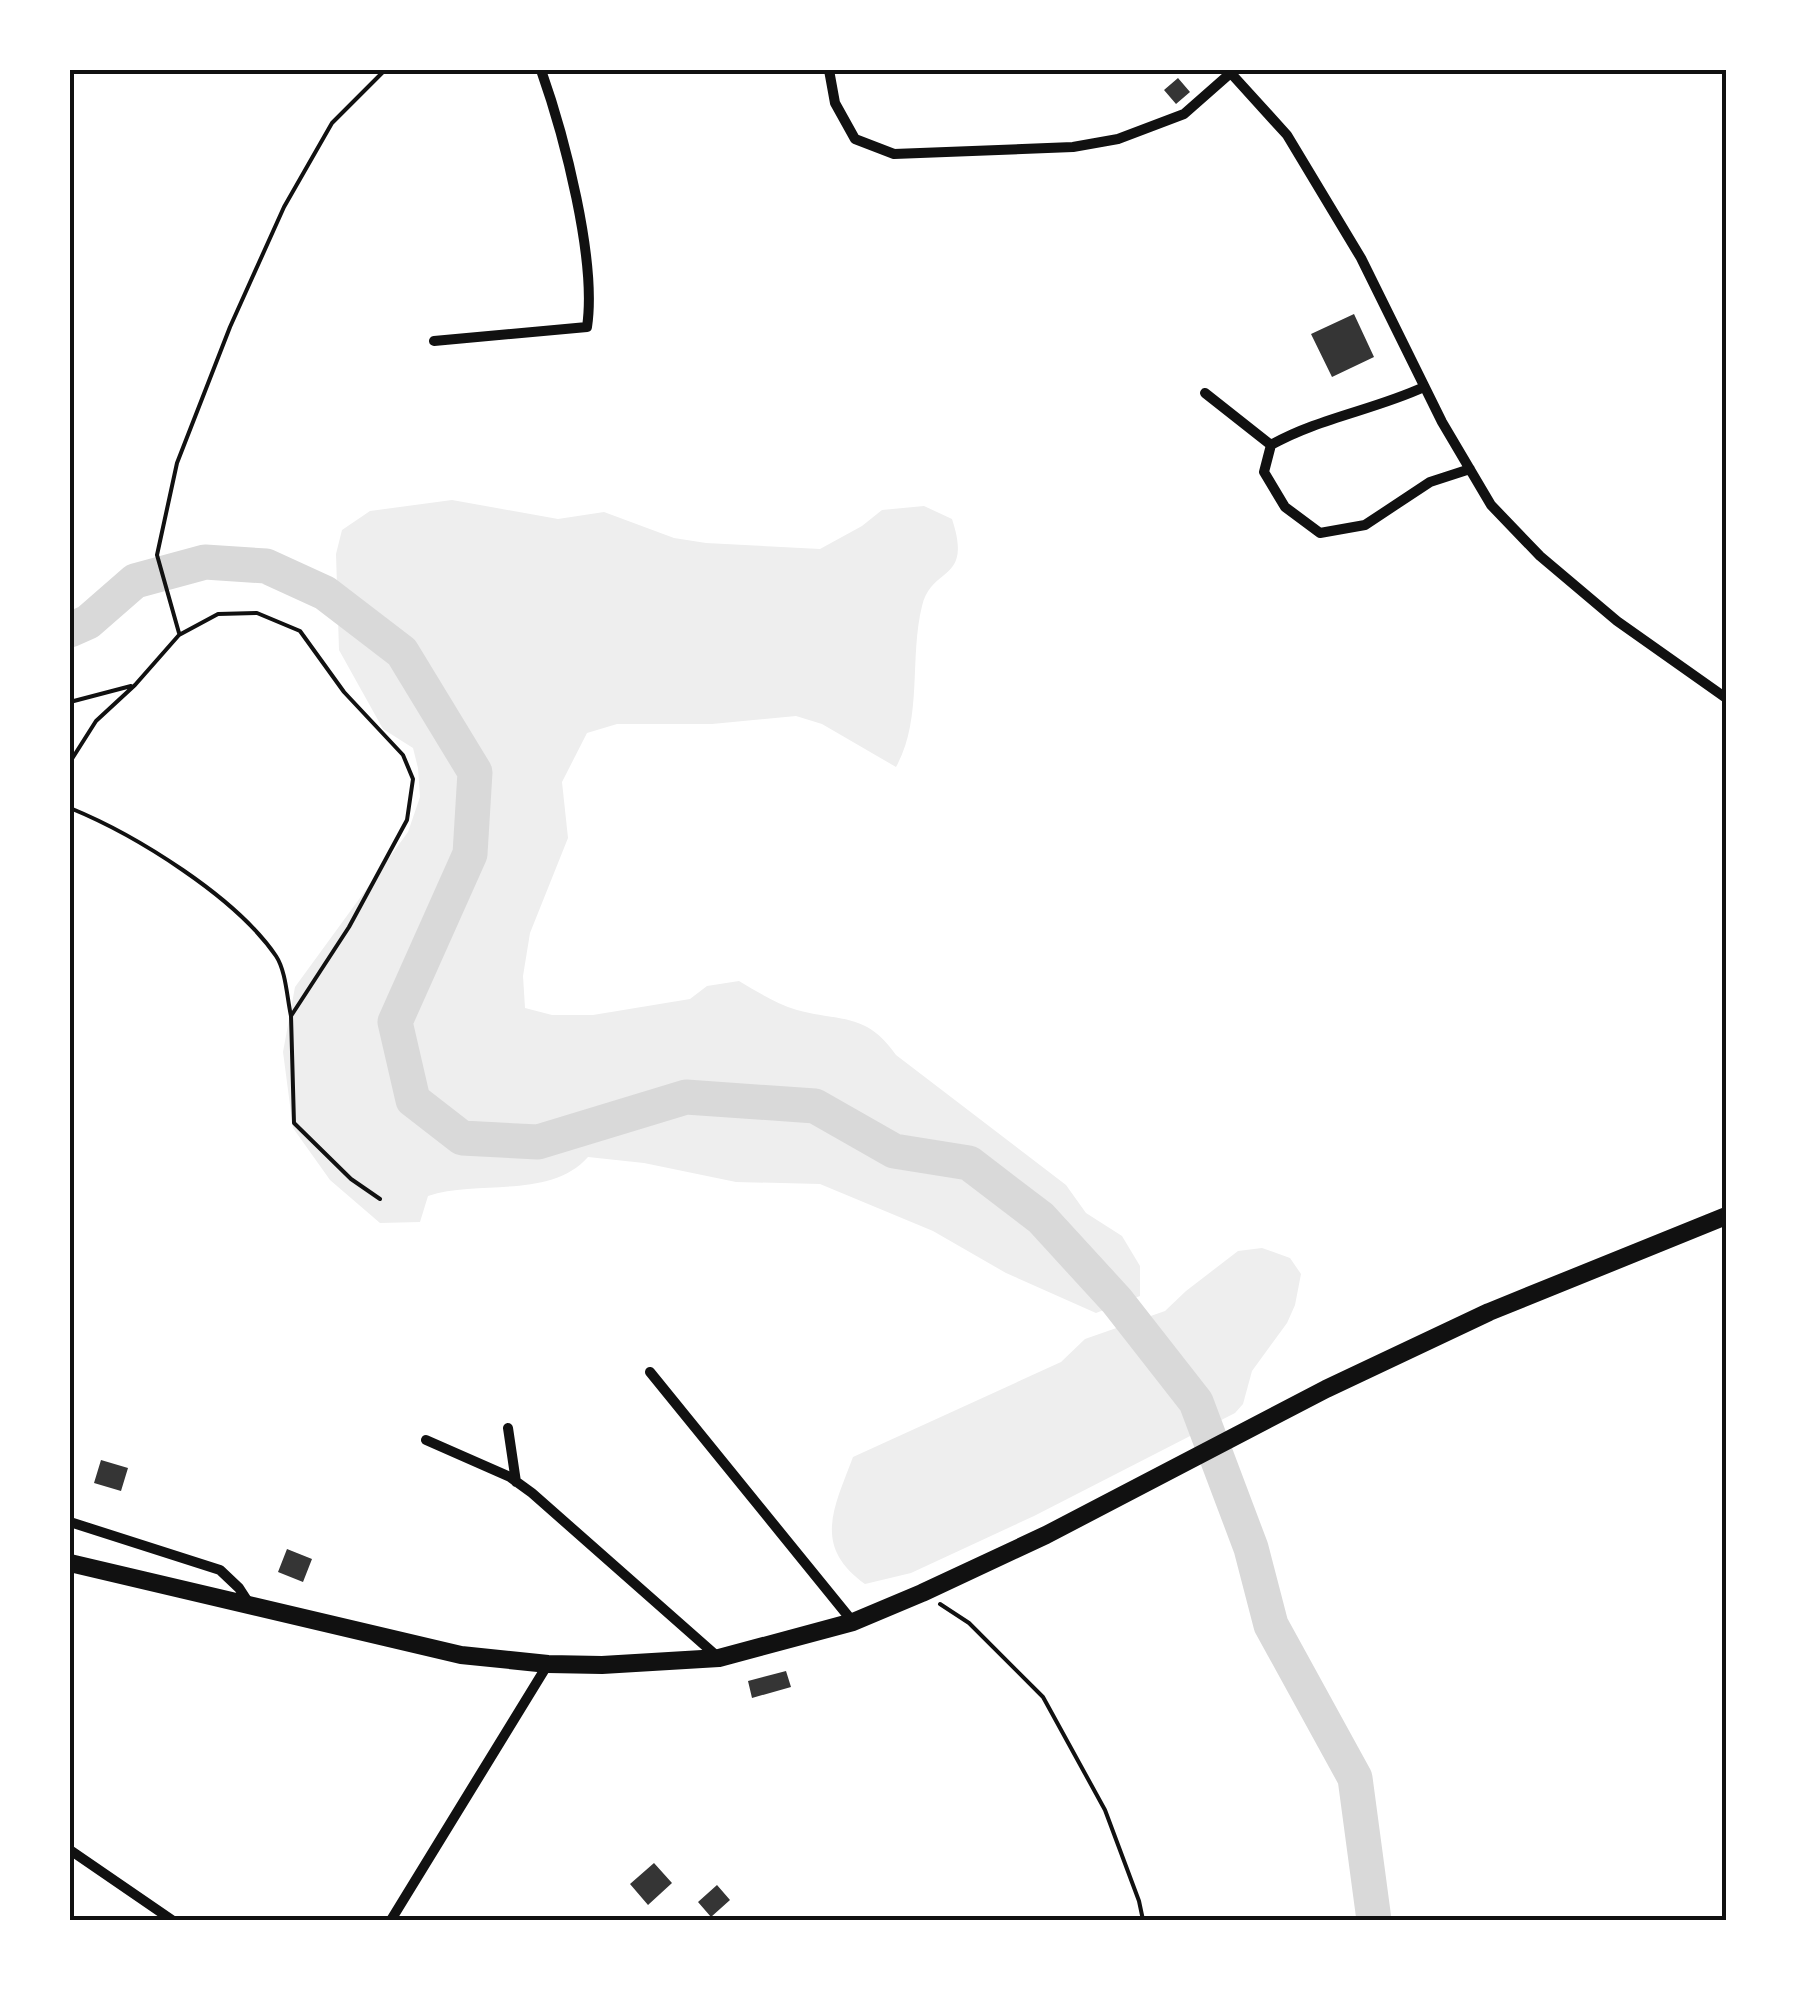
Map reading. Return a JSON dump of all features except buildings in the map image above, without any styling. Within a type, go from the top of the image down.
[{"type":"main road","points":[[70,1563],[461,1655],[602,1665],[719,1658],[853,1622],[922,1592],[1046,1535],[1326,1390],[1489,1312],[1726,1216]]},
{"type":"street","points":[[434,341],[587,326],[590,303],[579,222],[559,123],[541,70]]},
{"type":"street","points":[[829,70],[835,104],[855,139],[894,154],[1072,147],[1118,139],[1184,114],[1231,71],[1288,135],[1361,258],[1424,386],[1491,505],[1540,556],[1617,622],[1726,698]]},
{"type":"street","points":[[1424,386],[1389,402],[1302,428],[1271,445],[1264,472],[1285,507],[1320,533],[1365,525],[1430,482],[1470,469]]},
{"type":"street","points":[[1205,393],[1271,445]]},
{"type":"street","points":[[650,1372],[853,1622]]},
{"type":"street","points":[[508,1428],[516,1482]]},
{"type":"street","points":[[426,1440],[516,1482],[719,1658]]},
{"type":"street","points":[[70,1522],[220,1570],[252,1608]]},
{"type":"street","points":[[392,1920],[548,1664]]},
{"type":"street","points":[[70,1850],[172,1920]]},
{"type":"path","points":[[179,635],[157,555],[178,463],[230,327],[284,207],[332,123],[385,70]]},
{"type":"path","points":[[70,762],[96,721],[135,685],[179,635],[218,614],[257,613],[300,631],[344,692],[403,755],[413,779],[407,820],[350,927],[291,1016]]},
{"type":"path","points":[[70,702],[135,685]]},
{"type":"path","points":[[70,808],[144,844],[241,915],[279,960],[291,1016],[294,1124],[351,1178],[380,1199]]},
{"type":"path","points":[[922,1592],[970,1623],[1044,1697],[1106,1810],[1143,1920]]},
{"type":"shaded area","points":[[452,500],[558,519],[604,512],[674,538],[706,543],[820,549],[882,510],[924,506],[952,519],[958,554],[949,571],[927,593],[922,606],[910,729],[896,767],[822,724],[796,716],[712,724],[617,724],[587,733],[562,782],[568,838],[530,933],[523,976],[525,1008],[552,1015],[593,1015],[690,999],[707,986],[739,981],[789,1007],[863,1025],[896,1055],[1066,1185],[1086,1213],[1122,1236],[1140,1266],[1140,1296],[1096,1313],[1006,1273],[933,1231],[820,1184],[736,1182],[644,1163],[588,1157],[554,1179],[534,1184],[428,1196],[420,1222],[380,1223],[330,1180],[293,1128],[283,1052],[295,987],[408,832],[420,797],[413,748],[383,729],[339,650],[336,554],[342,530],[370,511]]},
{"type":"shaded area","points":[[1262,1248],[1290,1258],[1301,1274],[1287,1323],[1252,1371],[1243,1404],[1235,1413],[1034,1516],[911,1573],[865,1584],[848,1570],[833,1541],[832,1525],[853,1457],[1061,1362],[1085,1339],[1165,1311],[1238,1251]]},
{"type":"waterway","points":[[70,630],[88,622],[135,581],[205,562],[266,566],[325,593],[402,652],[475,772],[470,854],[395,1022],[413,1100],[462,1138],[538,1142],[686,1097],[815,1106],[894,1151],[969,1163],[1041,1218],[1117,1301],[1196,1402],[1251,1548],[1271,1625],[1355,1778],[1374,1920]]}]
